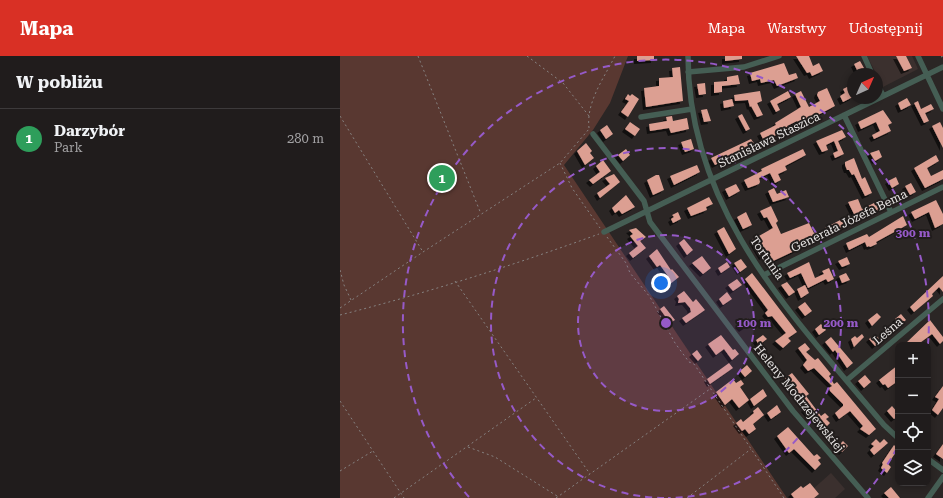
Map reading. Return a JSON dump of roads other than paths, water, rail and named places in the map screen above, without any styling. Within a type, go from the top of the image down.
[{"type":"street","name":"Tortunia","points":[[688,56],[688,72],[692,109],[711,180],[737,235],[764,275],[813,340],[889,431],[895,436]]},
{"type":"street","points":[[688,72],[744,66],[779,56]]},
{"type":"street","points":[[864,56],[869,68]]},
{"type":"street","points":[[918,56],[943,109]]},
{"type":"street","name":"Stanisława Staszica","points":[[883,96],[943,66]]},
{"type":"street","name":"Stanisława Staszica","points":[[604,232],[648,212],[867,104]]},
{"type":"street","points":[[642,117],[692,109]]},
{"type":"street","points":[[844,115],[891,212]]},
{"type":"street","name":"Heleny Modrzejewskiej","points":[[593,134],[644,201],[650,222],[793,411],[868,498]]},
{"type":"street","name":"Generała Józefa Bema","points":[[764,275],[943,187]]},
{"type":"street","name":"Leśna","points":[[846,380],[943,299]]},
{"type":"street","points":[[931,461],[943,470]]},
{"type":"street","points":[[928,498],[943,477]]},
{"type":"place","name":"Darzybór","points":[[442,178]]}]
